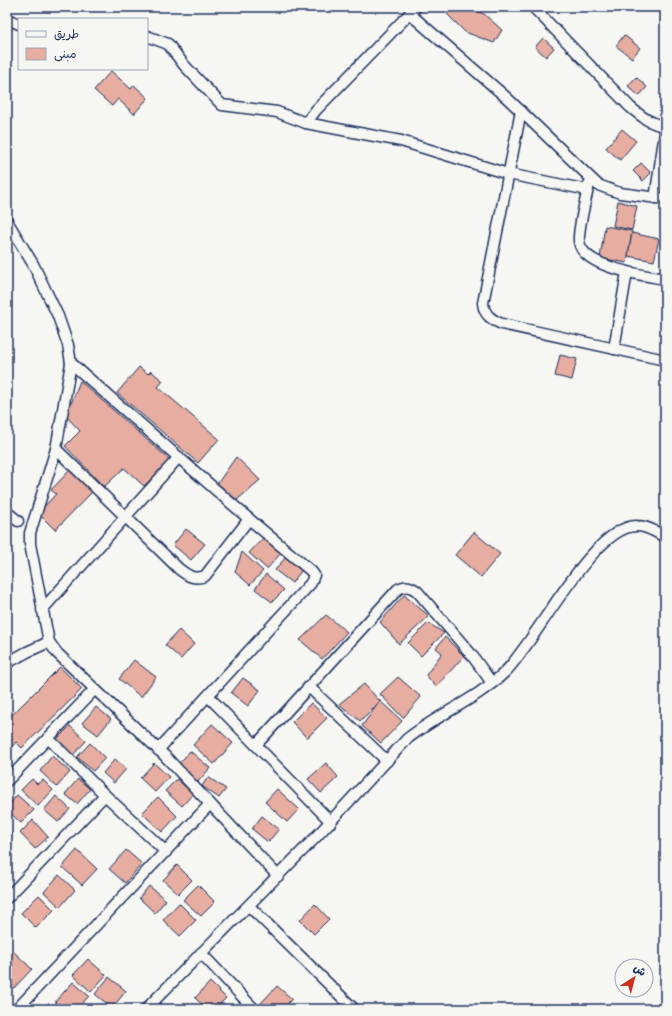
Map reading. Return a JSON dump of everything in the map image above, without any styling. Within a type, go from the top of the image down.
[{"type":"street","points":[[533,7],[642,118],[657,125],[665,126]]},
{"type":"street","points":[[306,123],[316,110],[413,10],[598,185],[607,189],[660,199],[665,133]]},
{"type":"street","points":[[7,19],[18,24]]},
{"type":"street","points":[[148,36],[168,44],[184,65],[222,105],[277,112],[306,123],[401,141],[508,174],[588,190]]},
{"type":"street","points":[[521,111],[483,302],[486,312],[495,321],[502,324],[665,360]]},
{"type":"street","points":[[590,178],[579,239],[581,248],[592,259],[627,272],[665,279]]},
{"type":"street","points":[[7,221],[34,264],[58,316],[68,345],[71,363],[56,449],[30,533],[30,544],[49,642],[57,653],[158,750],[278,876]]},
{"type":"street","points":[[614,349],[627,272]]},
{"type":"street","points":[[71,363],[249,519],[311,571],[313,580],[158,750]]},
{"type":"street","points":[[56,449],[179,569],[190,577],[198,578],[205,576],[249,519]]},
{"type":"street","points":[[42,610],[179,457]]},
{"type":"street","points":[[7,512],[18,521]]},
{"type":"street","points":[[146,1009],[331,822],[407,739],[424,725],[468,700],[505,672],[515,661],[574,578],[610,536],[636,526],[650,529],[665,537]]},
{"type":"street","points":[[256,745],[398,589],[407,586],[418,591],[444,620],[492,683]]},
{"type":"street","points":[[7,663],[49,642]]},
{"type":"street","points":[[309,687],[387,760]]},
{"type":"street","points":[[7,781],[95,689]]},
{"type":"street","points":[[208,696],[331,822]]},
{"type":"street","points":[[48,738],[105,795],[166,852]]},
{"type":"street","points":[[7,898],[105,795]]},
{"type":"street","points":[[17,1009],[210,804]]},
{"type":"street","points":[[249,906],[354,1009]]},
{"type":"street","points":[[202,953],[254,1009]]},
{"type":"building","points":[[452,7],[465,7],[484,14],[502,30],[494,43],[465,32],[447,14]]},
{"type":"building","points":[[624,35],[640,48],[632,58],[616,46]]},
{"type":"building","points":[[543,38],[554,48],[546,57],[535,47]]},
{"type":"building","points":[[111,71],[131,89],[134,85],[148,98],[134,114],[118,99],[112,106],[94,90]]},
{"type":"building","points":[[636,77],[647,87],[639,96],[628,86]]},
{"type":"building","points":[[664,104],[665,105],[665,119],[660,118]]},
{"type":"building","points":[[622,129],[636,141],[620,160],[606,148]]},
{"type":"building","points":[[641,163],[651,173],[643,181],[633,171]]},
{"type":"building","points":[[618,201],[637,206],[632,230],[613,226]]},
{"type":"building","points":[[605,226],[632,231],[627,263],[600,258]]},
{"type":"building","points":[[632,233],[659,239],[654,261],[628,256]]},
{"type":"building","points":[[560,355],[577,359],[572,380],[555,376]]},
{"type":"building","points":[[139,367],[148,374],[151,371],[163,381],[158,387],[219,439],[198,463],[117,393]]},
{"type":"building","points":[[80,381],[170,460],[144,486],[124,468],[104,487],[65,446],[80,431],[66,416]]},
{"type":"building","points":[[236,457],[260,480],[237,500],[217,484]]},
{"type":"building","points":[[70,470],[92,492],[55,530],[38,513],[56,494],[51,490]]},
{"type":"building","points":[[186,529],[205,544],[191,560],[173,545]]},
{"type":"building","points":[[474,532],[500,554],[481,577],[455,555]]},
{"type":"building","points":[[263,538],[281,553],[267,569],[249,553]]},
{"type":"building","points":[[242,552],[263,571],[250,585],[235,572]]},
{"type":"building","points":[[286,557],[302,570],[292,583],[275,570]]},
{"type":"building","points":[[266,574],[284,590],[272,602],[255,589]]},
{"type":"building","points":[[404,595],[429,616],[399,644],[380,622]]},
{"type":"building","points":[[326,615],[347,632],[322,659],[300,640]]},
{"type":"building","points":[[428,623],[444,633],[421,656],[408,643]]},
{"type":"building","points":[[179,630],[194,644],[181,659],[165,645]]},
{"type":"building","points":[[445,637],[464,656],[436,687],[426,675],[442,653],[436,648]]},
{"type":"building","points":[[134,660],[156,677],[141,697],[119,679]]},
{"type":"building","points":[[60,667],[82,689],[22,748],[16,742],[7,752],[7,720]]},
{"type":"building","points":[[398,677],[421,697],[403,718],[380,694]]},
{"type":"building","points":[[243,678],[260,690],[248,706],[231,693]]},
{"type":"building","points":[[364,684],[380,701],[360,721],[339,704]]},
{"type":"building","points":[[380,701],[402,721],[381,743],[362,726]]},
{"type":"building","points":[[311,703],[327,718],[307,738],[292,722]]},
{"type":"building","points":[[96,707],[111,719],[98,735],[82,723]]},
{"type":"building","points":[[212,724],[233,743],[214,764],[193,745]]},
{"type":"building","points":[[70,726],[86,741],[73,755],[57,739]]},
{"type":"building","points":[[90,743],[105,758],[93,771],[77,757]]},
{"type":"building","points":[[190,751],[210,768],[198,782],[178,765]]},
{"type":"building","points":[[52,756],[70,772],[57,787],[40,771]]},
{"type":"building","points":[[115,759],[126,769],[114,783],[103,773]]},
{"type":"building","points":[[154,763],[169,777],[155,792],[140,778]]},
{"type":"building","points":[[326,763],[338,777],[321,793],[308,779]]},
{"type":"building","points":[[208,777],[226,789],[219,798],[202,786]]},
{"type":"building","points":[[32,779],[37,784],[43,780],[53,790],[38,806],[21,790]]},
{"type":"building","points":[[78,779],[90,789],[77,804],[65,794]]},
{"type":"building","points":[[177,779],[193,794],[182,806],[165,791]]},
{"type":"building","points":[[277,789],[299,809],[287,822],[265,802]]},
{"type":"building","points":[[17,795],[34,810],[21,823],[7,810],[7,807]]},
{"type":"building","points":[[56,796],[70,809],[58,822],[44,810]]},
{"type":"building","points":[[158,797],[177,816],[162,832],[142,813]]},
{"type":"building","points":[[262,816],[279,829],[268,842],[252,829]]},
{"type":"building","points":[[33,820],[48,837],[35,849],[20,833]]},
{"type":"building","points":[[7,829],[12,834],[7,839]]},
{"type":"building","points":[[77,850],[97,869],[82,885],[62,867]]},
{"type":"building","points":[[126,850],[142,864],[125,883],[109,869]]},
{"type":"building","points":[[177,865],[192,880],[178,894],[163,880]]},
{"type":"building","points":[[59,875],[75,890],[60,907],[44,892]]},
{"type":"building","points":[[198,885],[215,902],[201,916],[183,900]]},
{"type":"building","points":[[149,886],[166,900],[155,913],[139,898]]},
{"type":"building","points":[[39,895],[54,910],[36,928],[21,913]]},
{"type":"building","points":[[179,903],[196,920],[180,936],[163,920]]},
{"type":"building","points":[[315,904],[329,919],[314,934],[300,920]]},
{"type":"building","points":[[13,951],[32,969],[14,988],[7,981],[7,958]]},
{"type":"building","points":[[88,959],[106,975],[91,992],[73,975]]},
{"type":"building","points":[[109,977],[126,991],[112,1008],[95,994]]},
{"type":"building","points":[[73,982],[89,996],[77,1009],[62,1009],[55,1002]]},
{"type":"building","points":[[210,982],[226,998],[215,1009],[207,1009],[195,998]]},
{"type":"building","points":[[277,986],[292,999],[282,1009],[268,1009],[261,1003]]},
{"type":"building","points":[[190,1003],[197,1009],[184,1009]]}]
